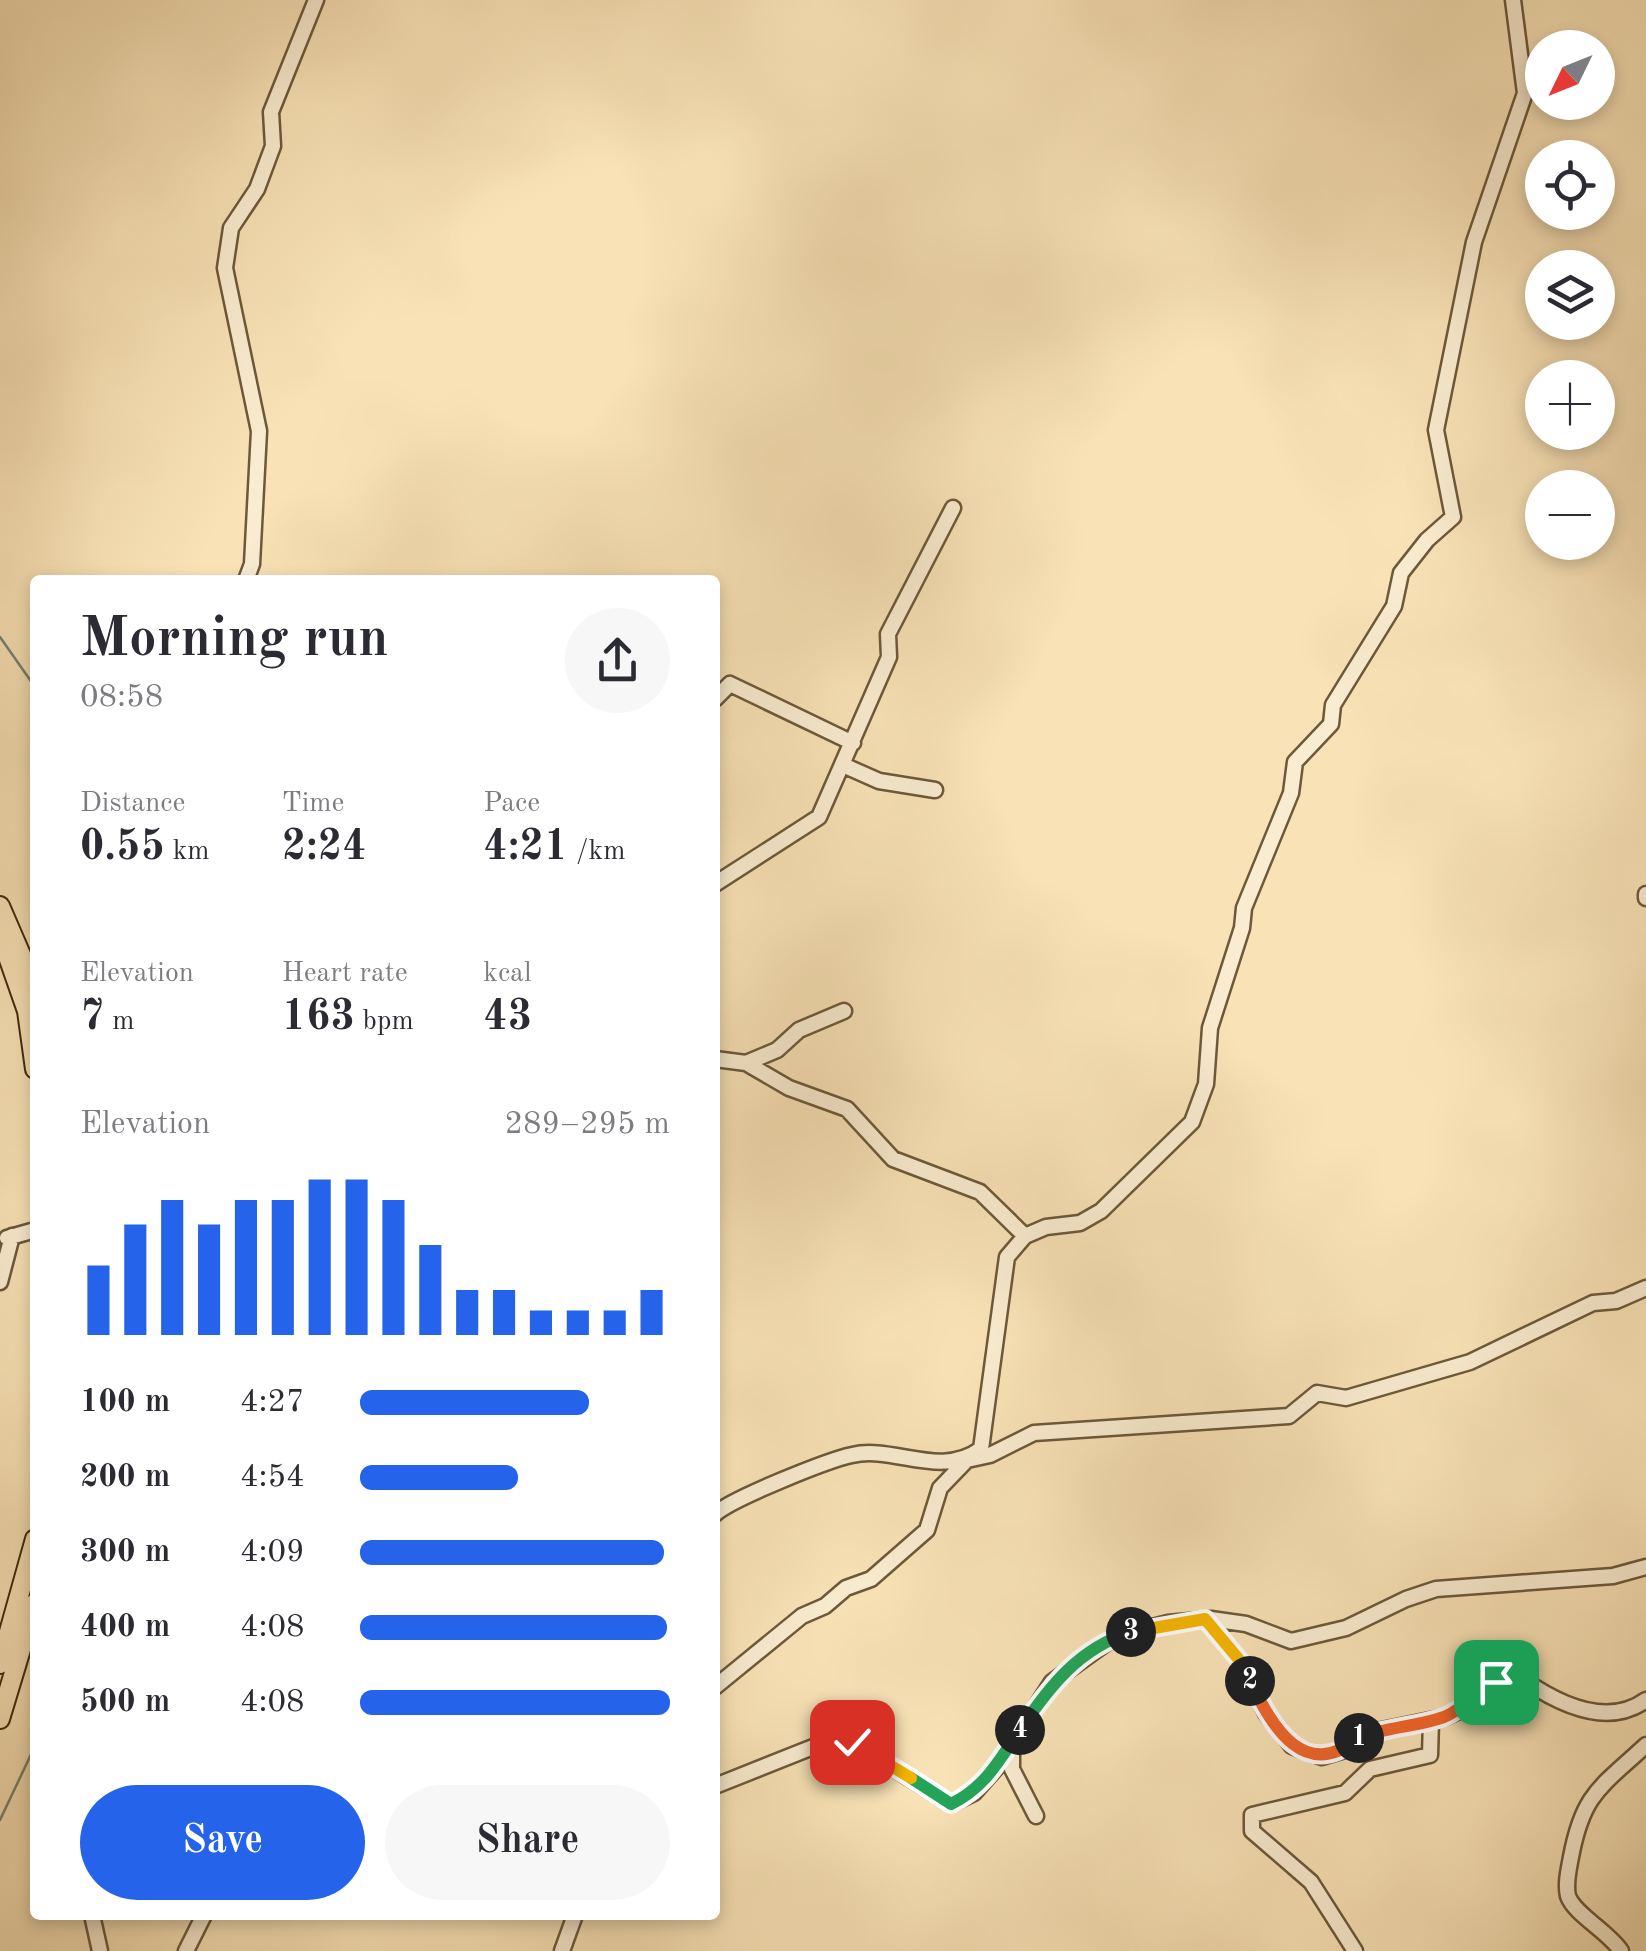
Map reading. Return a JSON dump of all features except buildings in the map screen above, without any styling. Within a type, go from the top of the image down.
[{"type":"main road","points":[[0,906],[30,968]]},
{"type":"main road","points":[[0,934],[27,1011],[30,1033]]},
{"type":"main road","points":[[0,1664],[30,1557]]},
{"type":"main road","points":[[0,1718],[30,1619]]},
{"type":"street","points":[[248,575],[252,564],[259,431],[224,268],[231,228],[258,189],[273,146],[271,112],[316,0]]},
{"type":"street","points":[[720,1684],[802,1616],[824,1606],[846,1588],[871,1579],[927,1530],[940,1488],[966,1460],[982,1450],[1008,1257],[1025,1236],[1046,1227],[1080,1224],[1101,1211],[1192,1122],[1206,1084],[1210,1028],[1242,928],[1244,908],[1291,793],[1295,762],[1331,724],[1334,705],[1394,606],[1401,572],[1453,516],[1436,430],[1474,242],[1524,93],[1513,0]]},
{"type":"street","points":[[720,881],[819,817],[890,657],[888,634],[953,508]]},
{"type":"street","points":[[720,694],[730,684],[853,743]]},
{"type":"street","points":[[843,765],[880,781],[936,790]]},
{"type":"street","points":[[746,1063],[778,1050],[799,1030],[844,1011]]},
{"type":"street","points":[[720,1060],[746,1063],[789,1088],[846,1109],[893,1159],[980,1192],[1025,1236]]},
{"type":"street","points":[[0,1282],[6,1239],[30,1232]]},
{"type":"street","points":[[720,1512],[854,1454],[932,1462],[966,1460],[990,1455],[1034,1434],[1289,1416],[1318,1393],[1346,1398],[1470,1362],[1593,1303],[1616,1300],[1646,1288]]},
{"type":"street","points":[[720,1784],[813,1747],[852,1742],[951,1804],[974,1793],[997,1767],[1052,1682],[1116,1636],[1168,1623],[1205,1619],[1246,1624],[1291,1641],[1346,1628],[1406,1599],[1436,1590],[1613,1576],[1646,1567]]},
{"type":"street","points":[[1205,1619],[1241,1662],[1266,1713],[1292,1746],[1322,1757],[1345,1750],[1357,1738],[1376,1731],[1431,1721],[1461,1710],[1478,1691],[1496,1682],[1521,1678],[1560,1703],[1581,1710],[1614,1711],[1637,1707],[1646,1700]]},
{"type":"street","points":[[1356,1951],[1311,1882],[1252,1831],[1252,1816],[1345,1792],[1370,1769],[1430,1755],[1431,1721]]},
{"type":"street","points":[[1013,1740],[1012,1769],[1036,1816]]},
{"type":"street","points":[[1622,1951],[1574,1906],[1568,1894],[1568,1871],[1581,1814],[1592,1794],[1646,1745]]},
{"type":"street","points":[[93,1920],[100,1951]]},
{"type":"street","points":[[186,1951],[202,1920]]},
{"type":"street","points":[[562,1951],[572,1920]]},
{"type":"waterway","points":[[0,637],[30,680]]},
{"type":"waterway","points":[[0,1820],[30,1757]]},
{"type":"route","points":[[852,1742],[951,1804],[974,1793],[997,1767],[1052,1682],[1084,1657],[1116,1636],[1168,1623],[1205,1619],[1241,1662],[1266,1713],[1292,1746],[1322,1757],[1345,1750],[1357,1738],[1376,1731],[1431,1721],[1461,1710],[1478,1691],[1496,1682]]}]
